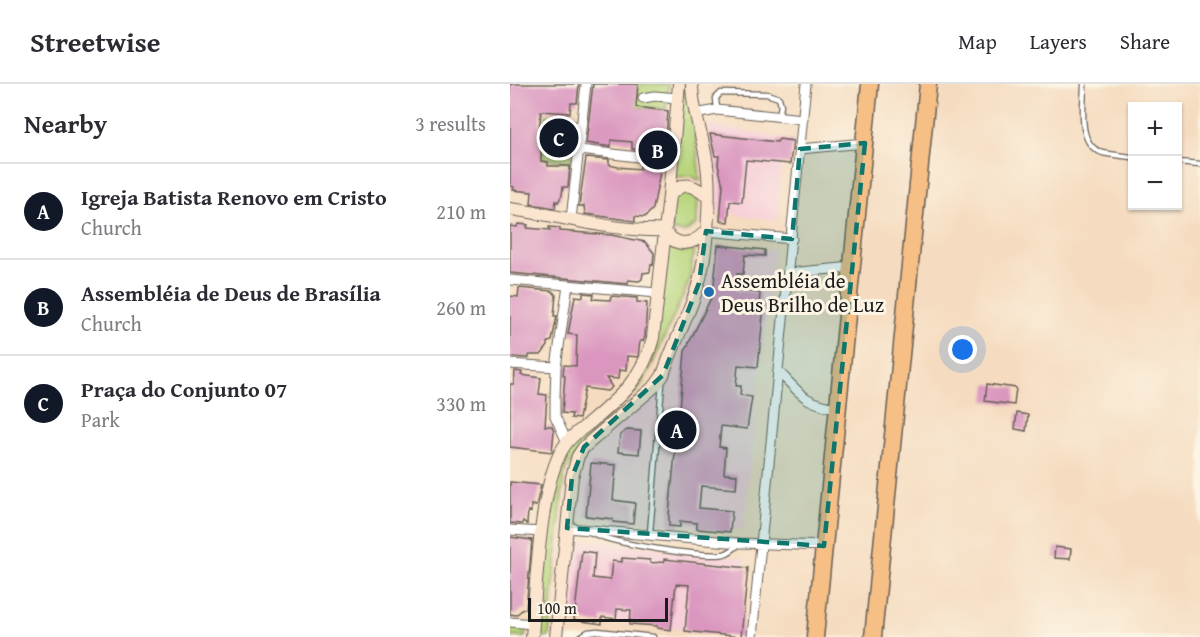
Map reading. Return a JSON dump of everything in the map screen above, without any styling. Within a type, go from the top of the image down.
[{"type":"highway","points":[[815,637],[870,84]]},
{"type":"highway","points":[[873,637],[928,84]]},
{"type":"street","points":[[571,219],[586,84]]},
{"type":"street","points":[[532,637],[542,532],[554,464],[567,442],[618,398],[638,375],[649,353],[653,338],[679,84]]},
{"type":"street","points":[[556,637],[572,477],[578,456],[602,430],[656,385],[663,375],[699,282],[706,231],[707,164],[692,98],[692,84]]},
{"type":"street","points":[[752,637],[806,84]]},
{"type":"street","points":[[643,98],[655,96],[678,98]]},
{"type":"street","points":[[695,114],[717,110],[803,119]]},
{"type":"street","points":[[547,150],[548,140],[556,127],[581,126]]},
{"type":"street","points":[[800,149],[865,143]]},
{"type":"street","points":[[579,150],[672,162]]},
{"type":"street","points":[[669,196],[679,187],[687,185],[693,186],[707,196]]},
{"type":"street","points":[[510,209],[649,231],[664,230]]},
{"type":"street","points":[[664,230],[674,241],[683,243],[699,238],[706,231]]},
{"type":"street","points":[[706,231],[792,239]]},
{"type":"street","points":[[789,273],[852,267]]},
{"type":"street","points":[[510,280],[657,293]]},
{"type":"street","points":[[567,442],[555,416],[556,368],[568,285]]},
{"type":"street","points":[[510,364],[556,368]]},
{"type":"street","points":[[779,372],[808,401],[817,405],[838,408]]},
{"type":"street","points":[[567,528],[650,533],[740,543],[824,546]]},
{"type":"street","points":[[510,530],[542,532]]},
{"type":"street","points":[[510,622],[533,624]]},
{"type":"lane","points":[[1084,84],[1087,142],[1103,153],[1128,156]]},
{"type":"lane","points":[[717,110],[716,98],[721,93],[767,94],[779,98],[781,105],[779,116]]},
{"type":"lane","points":[[1182,162],[1200,164]]},
{"type":"lane","points":[[650,533],[663,375]]},
{"type":"lane","points":[[585,528],[595,536],[621,542],[701,553],[728,553],[740,543]]},
{"type":"lane","points":[[580,637],[588,632],[597,632],[653,637]]},
{"type":"highlighted area","points":[[865,143],[847,312],[824,546],[567,528],[572,477],[584,447],[663,375],[699,283],[706,231],[792,239],[800,149]]},
{"type":"shaded area","points":[[708,125],[782,138],[778,220],[715,212]]},
{"type":"shaded area","points":[[716,248],[774,250],[743,530],[575,517],[578,465],[673,369]]},
{"type":"shaded area","points":[[576,540],[745,558],[737,635],[568,616]]},
{"type":"green space","points":[[638,84],[669,84],[666,109],[635,107]]},
{"type":"green space","points":[[683,84],[690,84],[700,181],[691,176],[675,177]]},
{"type":"green space","points":[[546,115],[576,117],[571,162],[542,159]]},
{"type":"green space","points":[[683,189],[698,192],[697,224],[685,232],[673,231],[670,212],[674,195]]},
{"type":"green space","points":[[668,248],[684,252],[694,249],[689,282],[651,367]]},
{"type":"green space","points":[[647,367],[651,367],[639,389],[594,430],[564,473],[549,637],[537,637],[547,512],[556,464]]},
{"type":"green space","points":[[510,625],[526,627],[525,637],[510,637]]},
{"type":"building","points":[[510,84],[579,84],[577,103],[571,103],[570,113],[541,111],[538,142],[541,142],[541,161],[548,162],[548,166],[570,166],[568,187],[563,187],[562,195],[558,202],[556,201],[555,208],[531,204],[532,192],[513,190],[514,187],[510,186]]},
{"type":"building","points":[[593,84],[638,84],[636,107],[668,111],[665,153],[632,149],[632,142],[611,140],[611,147],[586,143]]},
{"type":"building","points":[[710,134],[777,142],[779,139],[793,141],[790,164],[746,160],[742,202],[730,201],[728,222],[720,221],[723,185],[718,165],[719,156],[715,156]]},
{"type":"building","points":[[586,158],[609,160],[609,165],[618,167],[640,169],[640,164],[661,167],[653,209],[645,217],[635,216],[635,221],[585,214],[584,206],[579,206]]},
{"type":"building","points":[[518,224],[528,225],[527,228],[550,230],[549,227],[560,228],[560,231],[611,235],[645,242],[654,253],[653,265],[651,264],[650,272],[643,273],[642,279],[628,280],[628,284],[510,273],[510,226],[517,227]]},
{"type":"building","points":[[718,245],[765,250],[765,256],[745,255],[743,274],[737,274],[735,290],[760,293],[759,304],[764,304],[758,367],[738,365],[736,386],[741,386],[740,395],[752,397],[747,429],[721,426],[719,447],[726,448],[724,474],[737,475],[736,489],[701,486],[699,508],[732,511],[730,532],[697,529],[697,523],[680,521],[680,527],[669,526],[685,351],[713,294]]},
{"type":"building","points":[[519,288],[552,291],[556,295],[554,316],[557,316],[552,341],[548,342],[548,346],[541,355],[529,355],[529,358],[510,357],[510,296],[518,297]]},
{"type":"building","points":[[583,293],[594,294],[593,299],[610,300],[611,296],[637,298],[637,302],[647,303],[645,337],[643,341],[640,341],[638,357],[627,356],[626,371],[619,370],[618,379],[606,378],[612,387],[607,391],[585,388],[579,419],[571,418],[572,414],[562,413],[565,376],[563,375],[564,365],[576,366],[577,335],[568,334],[575,296],[583,297]]},
{"type":"building","points":[[515,371],[522,372],[521,375],[541,378],[539,394],[547,395],[545,426],[552,426],[554,431],[552,452],[510,447],[510,384],[514,384]]},
{"type":"building","points":[[987,384],[1016,388],[1014,405],[985,401]]},
{"type":"building","points":[[1017,413],[1028,415],[1026,431],[1015,429]]},
{"type":"building","points":[[627,430],[641,431],[639,454],[618,452],[620,435]]},
{"type":"building","points":[[591,463],[616,465],[613,500],[635,503],[633,524],[586,516]]},
{"type":"building","points":[[510,482],[541,485],[536,506],[531,505],[531,512],[528,511],[527,524],[523,521],[522,524],[510,523]]},
{"type":"building","points":[[510,537],[532,540],[526,609],[516,615],[510,614]]},
{"type":"building","points":[[1055,547],[1071,549],[1070,559],[1054,558]]},
{"type":"building","points":[[582,551],[595,553],[593,578],[610,580],[612,561],[622,562],[622,558],[650,560],[650,563],[664,562],[664,559],[748,568],[741,637],[685,631],[689,585],[676,584],[671,630],[657,628],[657,626],[630,624],[631,610],[617,609],[616,619],[602,617],[602,624],[574,620]]},
{"type":"place","name":"Praça do Conjunto 07","points":[[559,138]]},
{"type":"place","name":"Assembléia de Deus de Brasília","points":[[658,150]]},
{"type":"place","name":"Assembléia de Deus Brilho de Luz","points":[[709,292]]},
{"type":"place","name":"Igreja Batista Renovo em Cristo","points":[[677,430]]}]
